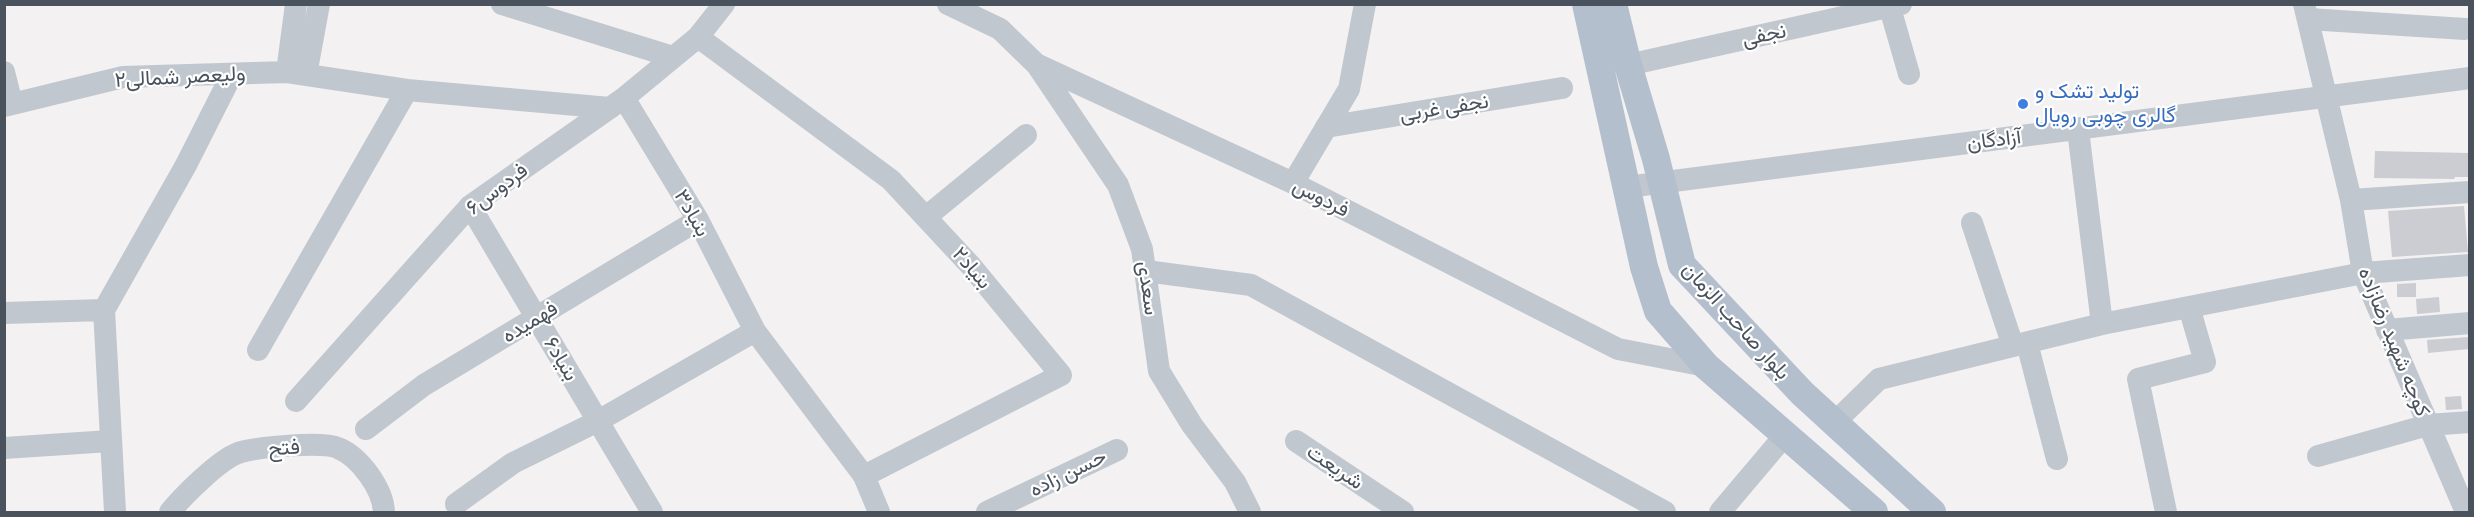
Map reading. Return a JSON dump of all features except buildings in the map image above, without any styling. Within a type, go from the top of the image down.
[{"type":"main road","name":"بلوار صاحب الزمان","points":[[1586,4],[1644,267],[1658,311],[1706,366],[1874,513]]},
{"type":"main road","name":"بلوار صاحب الزمان","points":[[1613,4],[1682,265],[1802,393],[1932,513]]},
{"type":"street","points":[[296,4],[297,73]]},
{"type":"street","points":[[297,73],[319,4]]},
{"type":"street","points":[[502,4],[673,57]]},
{"type":"street","name":"فردوس۶","points":[[296,401],[470,206],[617,103],[698,37],[724,4]]},
{"type":"street","name":"فردوس","points":[[948,4],[1000,28],[1036,64],[1293,183],[1618,349],[1706,366]]},
{"type":"street","points":[[1293,183],[1349,89],[1365,4]]},
{"type":"street","points":[[1895,6],[1909,74]]},
{"type":"street","name":"نجفی","points":[[1628,65],[1895,6]]},
{"type":"street","points":[[2306,12],[2465,29]]},
{"type":"street","name":"کوچه شهید رضازاده","points":[[2306,12],[2351,200],[2363,273],[2428,425],[2464,490],[2466,513]]},
{"type":"street","name":"بنیاد۲","points":[[698,37],[891,180],[971,266],[1060,375],[864,476]]},
{"type":"street","name":"سعدی","points":[[1036,64],[1118,185],[1142,249],[1159,371],[1192,425],[1235,482],[1250,513]]},
{"type":"street","points":[[4,72],[8,105]]},
{"type":"street","name":"ولیعصر شمالی۲","points":[[8,105],[123,77],[297,73],[407,90],[617,103]]},
{"type":"street","points":[[115,513],[104,310],[186,165],[232,74]]},
{"type":"street","name":"آزادگان","points":[[1627,187],[2469,78]]},
{"type":"street","name":"نجفی غربی","points":[[1326,127],[1562,88]]},
{"type":"street","points":[[258,351],[407,90]]},
{"type":"street","name":"بنیاد۳","points":[[617,103],[698,220],[755,331],[864,476],[879,513]]},
{"type":"street","points":[[2078,130],[2102,324]]},
{"type":"street","points":[[926,217],[1026,135]]},
{"type":"street","points":[[2351,200],[2469,192]]},
{"type":"street","name":"بنیاد۶","points":[[470,206],[652,513]]},
{"type":"street","name":"فهمیده","points":[[366,429],[424,385],[698,220]]},
{"type":"street","points":[[1972,223],[2020,345],[2057,459]]},
{"type":"street","points":[[1834,423],[1879,379],[2102,324],[2363,273],[2469,265]]},
{"type":"street","points":[[1146,271],[1251,285],[1665,513]]},
{"type":"street","points":[[2166,513],[2138,379],[2205,362],[2189,307]]},
{"type":"street","points":[[4,313],[104,310]]},
{"type":"street","points":[[2387,330],[2469,323]]},
{"type":"street","points":[[456,504],[513,463],[598,421],[755,331]]},
{"type":"street","points":[[2318,456],[2428,425],[2469,422]]},
{"type":"street","points":[[1720,513],[1786,434]]},
{"type":"street","points":[[4,448],[110,441]]},
{"type":"street","name":"شریعت","points":[[1296,441],[1402,513]]},
{"type":"street","name":"فتح","points":[[170,513],[189,502],[237,454],[286,445],[338,447],[365,469],[384,503],[384,513]]},
{"type":"street","name":"حسن زاده","points":[[987,513],[1117,450]]},
{"type":"place","name":"تولید تشک و گالری چوبی رویال","points":[[2023,104]]}]
